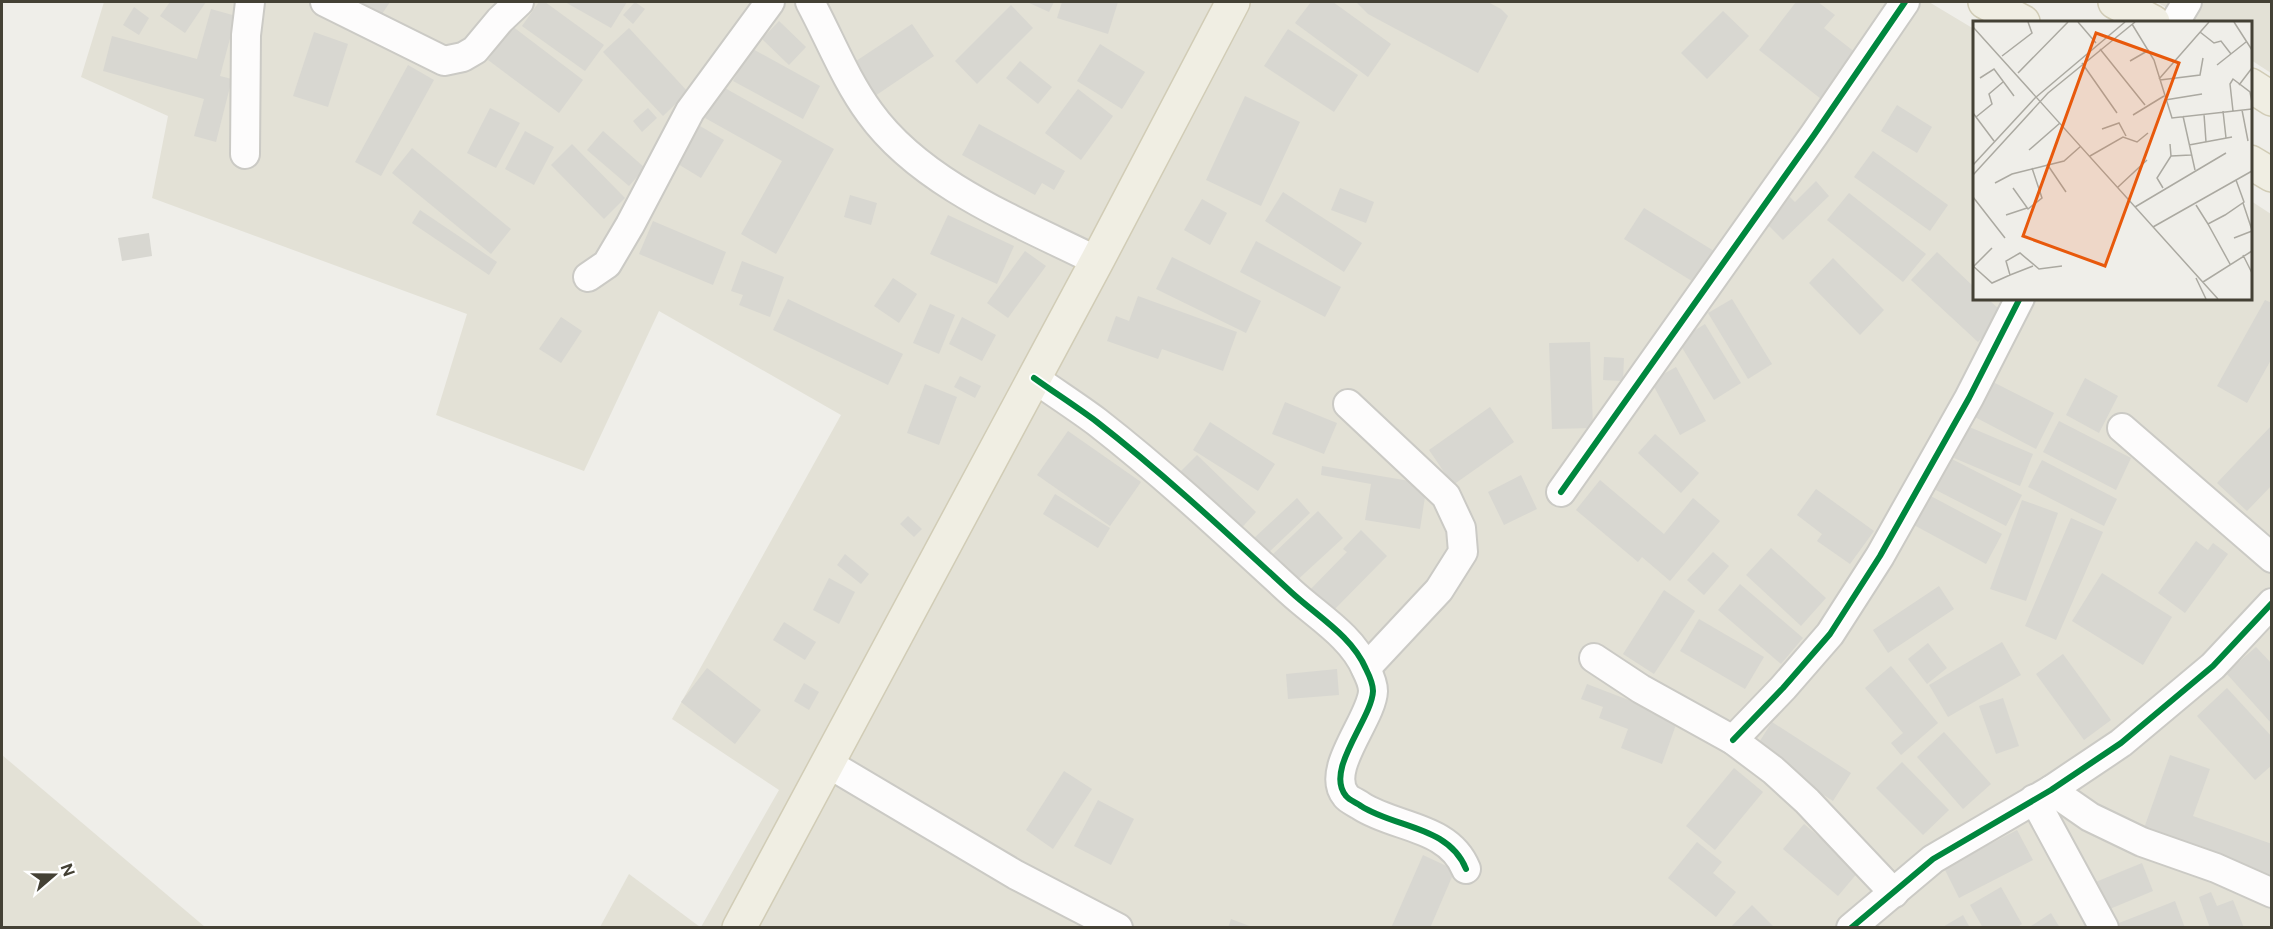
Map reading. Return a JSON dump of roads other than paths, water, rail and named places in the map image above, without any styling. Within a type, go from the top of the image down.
[{"type":"main road","points":[[739,927],[829,764],[1233,2]]},
{"type":"main road","points":[[1985,2],[2021,21]]},
{"type":"main road","points":[[2115,2],[2151,21]]},
{"type":"main road","points":[[2252,86],[2271,99]]},
{"type":"main road","points":[[2252,163],[2271,175]]},
{"type":"street","points":[[245,154],[246,35],[250,2]]},
{"type":"street","points":[[325,2],[444,61],[464,57],[475,50],[500,20],[519,2]]},
{"type":"street","points":[[588,277],[607,264],[690,111],[770,2]]},
{"type":"street","points":[[810,2],[828,34],[843,69],[870,113],[895,143],[952,185],[1097,261]]},
{"type":"street","points":[[1561,492],[1814,135],[1905,2]]},
{"type":"street","points":[[2176,21],[2187,2]]},
{"type":"street","points":[[1733,740],[1830,634],[1880,556],[1969,398],[2019,300]]},
{"type":"street","points":[[1034,378],[1096,422],[1196,504],[1344,637],[1366,668],[1373,690],[1366,714],[1344,758],[1341,784],[1346,796],[1376,816],[1440,838],[1461,855],[1466,869]]},
{"type":"street","points":[[1348,404],[1446,496],[1461,528],[1463,552],[1439,590],[1366,668]]},
{"type":"street","points":[[2122,428],[2271,558]]},
{"type":"street","points":[[1857,926],[1933,859],[2043,794],[2121,743],[2213,666],[2271,603]]},
{"type":"street","points":[[1594,658],[1641,689],[1733,740],[1773,770],[1807,801],[1894,893]]},
{"type":"street","points":[[829,764],[1016,875],[1118,927]]},
{"type":"street","points":[[2043,794],[2142,842],[2216,868],[2271,893]]},
{"type":"street","points":[[2043,794],[2104,927]]}]
